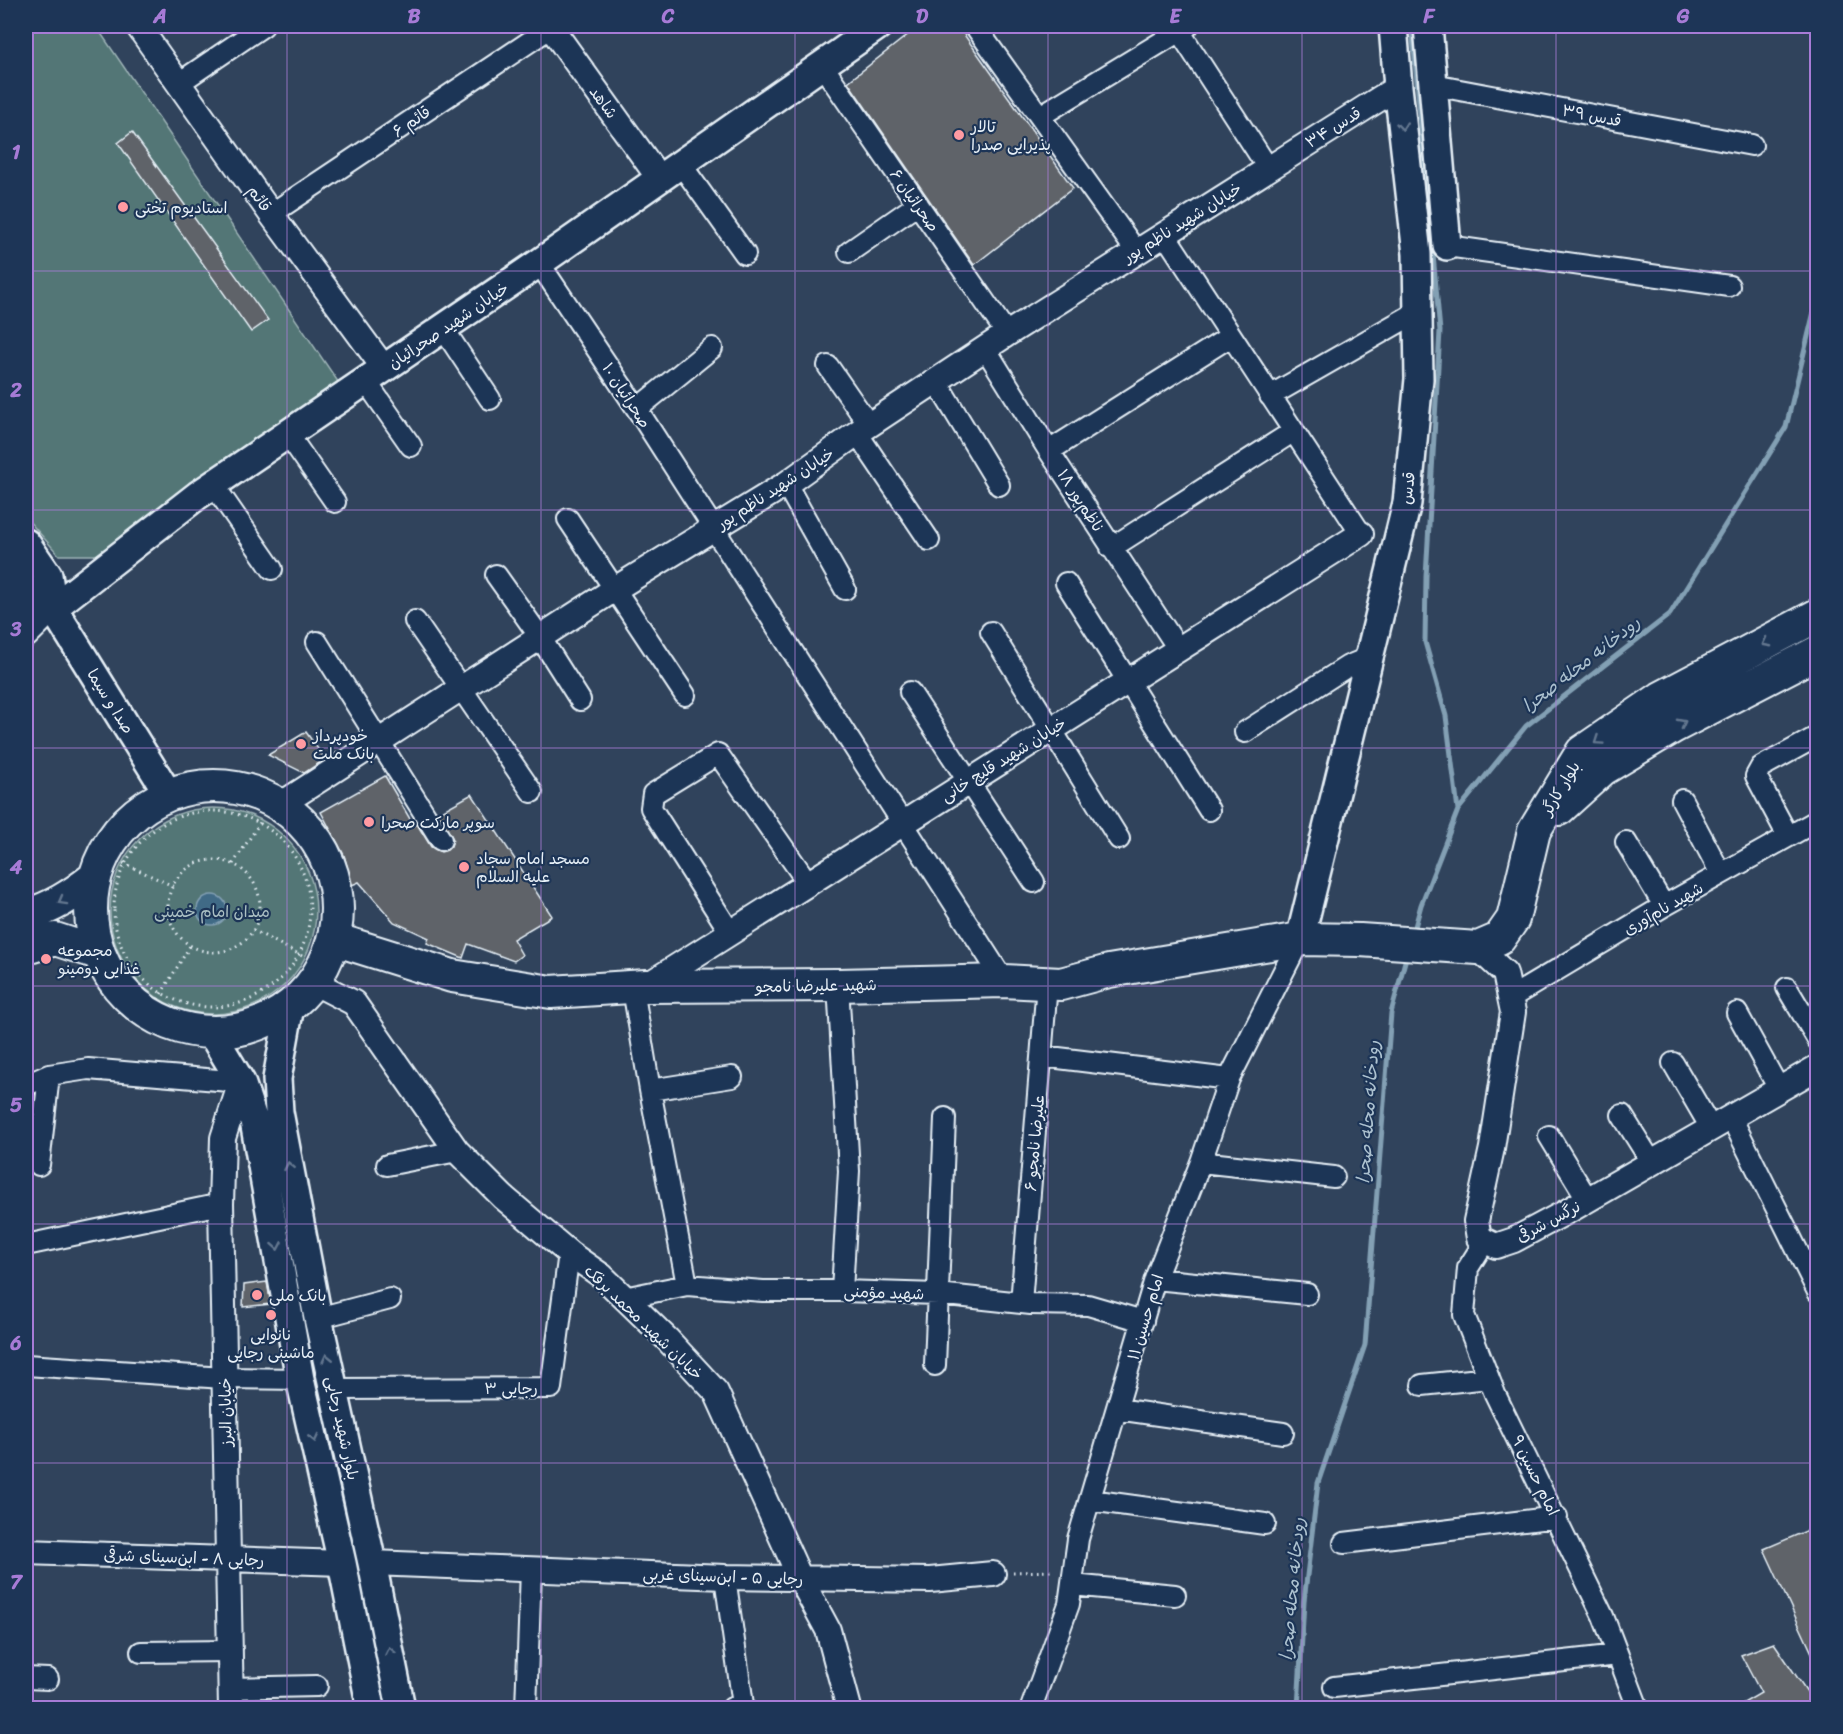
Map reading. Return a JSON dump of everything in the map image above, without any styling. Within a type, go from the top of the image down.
[{"type":"main road","name":"خیابان شهید صحرائیان","points":[[53,608],[213,484],[539,263],[878,26]]},
{"type":"main road","name":"قدس","points":[[1300,939],[1407,503],[1419,379],[1418,254],[1406,162],[1393,26]]},
{"type":"main road","points":[[1428,26],[1447,246]]},
{"type":"main road","points":[[1406,162],[1439,158]]},
{"type":"main road","points":[[26,543],[48,575],[53,608]]},
{"type":"main road","points":[[26,589],[53,608]]},
{"type":"main road","name":"صدا و سیما","points":[[53,608],[169,795]]},
{"type":"main road","name":"بلوار کارگر","points":[[1534,831],[1582,752],[1661,698],[1818,615]]},
{"type":"main road","name":"بلوار کارگر","points":[[1534,831],[1603,769],[1673,727],[1818,652]]},
{"type":"main road","points":[[206,786],[244,790],[267,816],[309,830],[329,863],[337,901],[334,939],[325,962],[309,970],[290,1006],[268,1020],[240,1030],[211,1032],[175,1026],[143,1011],[117,986],[98,953],[91,916],[94,878],[110,843],[135,814],[169,795],[206,786]]},
{"type":"main road","points":[[1478,948],[1499,939],[1513,919],[1534,831]]},
{"type":"main road","points":[[26,916],[49,908],[73,895],[94,878]]},
{"type":"main road","points":[[26,948],[55,939],[98,953]]},
{"type":"main road","name":"شهید علیرضا نامجو","points":[[334,939],[452,976],[551,992],[640,988],[1004,981],[1061,984],[1109,971],[1300,939],[1360,940],[1478,948]]},
{"type":"main road","name":"بلوار شهید رجایی","points":[[290,1006],[277,1079],[279,1112],[318,1318],[372,1563],[401,1708]]},
{"type":"main road","name":"بلوار شهید رجایی","points":[[211,1032],[241,1082],[254,1121],[300,1379],[342,1563],[371,1708]]},
{"type":"main road","points":[[342,1563],[372,1563]]},
{"type":"street","name":"قائم","points":[[138,26],[271,214],[374,374]]},
{"type":"street","points":[[178,83],[263,26]]},
{"type":"street","name":"شاهد","points":[[551,26],[669,171]]},
{"type":"street","name":"قائم ۶","points":[[271,214],[551,26]]},
{"type":"street","points":[[975,26],[1136,251]]},
{"type":"street","points":[[1040,116],[1181,27],[1268,168]]},
{"type":"street","name":"صحرائیان ۶","points":[[822,65],[1007,334]]},
{"type":"street","name":"قدس ۳۹","points":[[1433,85],[1752,145]]},
{"type":"street","name":"قدس ۳۴","points":[[1268,168],[1398,87]]},
{"type":"street","name":"خیابان شهید ناظم پور","points":[[267,816],[615,589],[786,484],[863,429],[985,348],[1268,168]]},
{"type":"street","points":[[669,171],[745,254]]},
{"type":"street","points":[[849,252],[918,204]]},
{"type":"street","points":[[1164,233],[1361,534]]},
{"type":"street","points":[[1447,246],[1729,286]]},
{"type":"street","name":"صحرائیان ۱۰","points":[[539,263],[637,409],[1004,981]]},
{"type":"street","points":[[1270,396],[1417,312]]},
{"type":"street","points":[[443,328],[490,399]]},
{"type":"street","points":[[1049,451],[1231,336]]},
{"type":"street","points":[[637,409],[712,348]]},
{"type":"street","name":"ناظم‌پور ۱۸","points":[[985,348],[1111,548],[1179,650]]},
{"type":"street","points":[[828,366],[929,540]]},
{"type":"street","points":[[374,374],[411,446]]},
{"type":"street","points":[[936,381],[999,485]]},
{"type":"street","points":[[1111,548],[1294,431]]},
{"type":"street","points":[[287,433],[335,502]]},
{"type":"street","points":[[213,484],[272,569]]},
{"type":"street","points":[[786,484],[845,589]]},
{"type":"street","points":[[568,519],[686,695]]},
{"type":"street","name":"خیابان شهید قلیچ خانی","points":[[640,988],[1361,534]]},
{"type":"street","points":[[496,575],[540,637],[580,700]]},
{"type":"street","points":[[1066,583],[1209,810]]},
{"type":"street","name":"خیابان شهید صحرائیان","points":[[26,635],[53,608]]},
{"type":"street","points":[[415,621],[532,792]]},
{"type":"street","points":[[990,632],[1119,839]]},
{"type":"street","points":[[317,642],[441,840]]},
{"type":"street","points":[[1245,732],[1348,666],[1370,657]]},
{"type":"street","points":[[910,692],[1034,882]]},
{"type":"street","points":[[1788,836],[1756,776],[1761,767],[1818,736]]},
{"type":"street","points":[[730,932],[651,808],[653,794],[718,754],[808,883]]},
{"type":"street","points":[[1682,800],[1721,874]]},
{"type":"street","name":"شهید نام‌آوری","points":[[1510,998],[1664,906],[1818,820]]},
{"type":"street","points":[[1626,842],[1664,906]]},
{"type":"street","name":"امام حسین ۱۱","points":[[1031,1708],[1069,1605],[1078,1539],[1155,1279],[1201,1162],[1229,1078],[1300,939]]},
{"type":"street","points":[[1478,948],[1505,973],[1513,1012],[1492,1148],[1476,1221],[1479,1238],[1485,1241]]},
{"type":"street","name":"خیابان شهید محمد برفک","points":[[309,970],[354,1003],[457,1151],[503,1197],[569,1253],[602,1276],[667,1339],[716,1392],[800,1578],[828,1630],[849,1708]]},
{"type":"street","name":"علیرضا نامجو ۶","points":[[1021,1303],[1047,984]]},
{"type":"street","points":[[838,985],[849,1171],[842,1290]]},
{"type":"street","points":[[640,988],[650,1090],[687,1285]]},
{"type":"street","points":[[1787,988],[1818,1040]]},
{"type":"street","points":[[1737,1013],[1779,1089]]},
{"type":"street","points":[[1042,1056],[1229,1078]]},
{"type":"street","points":[[1673,1063],[1721,1123],[1818,1292]]},
{"type":"street","name":"نرگس شرقی","points":[[1485,1241],[1496,1246],[1514,1240],[1588,1200],[1818,1067]]},
{"type":"street","points":[[26,1084],[49,1075],[88,1069],[241,1082]]},
{"type":"street","points":[[39,1165],[49,1075]]},
{"type":"street","points":[[650,1090],[732,1077]]},
{"type":"street","name":"خیابان البرز","points":[[231,1698],[224,1378],[223,1138],[241,1082]]},
{"type":"street","points":[[1622,1115],[1652,1163]]},
{"type":"street","points":[[934,1365],[945,1118]]},
{"type":"street","points":[[1549,1136],[1588,1200]]},
{"type":"street","points":[[387,1166],[457,1151]]},
{"type":"street","points":[[1201,1162],[1334,1177]]},
{"type":"street","points":[[26,1245],[222,1204]]},
{"type":"street","name":"امام حسین ۹","points":[[1485,1241],[1468,1268],[1464,1315],[1489,1378],[1603,1616],[1638,1708]]},
{"type":"street","name":"رجایی ۳","points":[[334,1389],[551,1388],[569,1253]]},
{"type":"street","points":[[1155,1279],[1307,1294]]},
{"type":"street","name":"شهید مؤمنی","points":[[624,1298],[687,1285],[763,1291],[842,1290],[938,1294],[1021,1303],[1088,1305],[1143,1321]]},
{"type":"street","points":[[318,1318],[390,1299]]},
{"type":"street","points":[[26,1365],[224,1378],[300,1379]]},
{"type":"street","points":[[1422,1385],[1489,1378]]},
{"type":"street","points":[[1117,1409],[1283,1433]]},
{"type":"street","points":[[1090,1500],[1265,1524]]},
{"type":"street","points":[[1344,1543],[1557,1518]]},
{"type":"street","name":"رجایی ۸ - ابن‌سینای شرقی","points":[[26,1552],[342,1563]]},
{"type":"street","name":"رجایی ۵ - ابن‌سینای غربی","points":[[372,1563],[725,1577],[930,1580],[993,1574]]},
{"type":"street","points":[[526,1708],[531,1569]]},
{"type":"street","points":[[725,1577],[743,1705],[732,1708]]},
{"type":"street","points":[[1073,1578],[1175,1595]]},
{"type":"street","points":[[141,1652],[230,1651]]},
{"type":"street","points":[[1334,1687],[1618,1655]]},
{"type":"street","points":[[26,1678],[48,1679]]},
{"type":"street","points":[[231,1698],[317,1686]]},
{"type":"path","points":[[217,811],[267,816],[272,831],[286,844],[306,878],[310,897],[310,916],[307,936],[299,954],[289,970],[276,983],[243,1002],[205,1007],[186,1004],[162,993],[139,975],[127,959],[119,942],[114,905],[116,886],[124,863],[146,837],[161,825],[179,816],[217,811]]},
{"type":"path","points":[[232,865],[267,816]]},
{"type":"path","points":[[221,861],[232,865],[250,878],[259,898],[258,920],[253,930],[246,939],[227,950],[206,952],[190,946],[177,935],[168,915],[167,904],[173,886],[181,874],[200,863],[221,861]]},
{"type":"path","points":[[124,863],[173,886]]},
{"type":"path","points":[[253,930],[299,954],[309,970]]},
{"type":"path","points":[[158,999],[190,946]]},
{"type":"path","points":[[993,1574],[1030,1570],[1073,1578]]},
{"type":"green space","name":"استادیوم تختی","points":[[26,26],[96,26],[343,389],[122,542],[96,555],[59,555],[26,518]]},
{"type":"green space","name":"میدان امام خمینی","points":[[213,808],[233,810],[252,816],[286,838],[308,872],[314,891],[316,911],[314,931],[308,950],[286,984],[252,1006],[233,1012],[213,1014],[193,1012],[174,1006],[140,984],[118,950],[112,931],[110,911],[112,891],[118,872],[140,838],[174,816],[193,810]]},
{"type":"water","points":[[212,895],[223,899],[227,910],[223,921],[212,925],[201,921],[197,910],[201,899]]},
{"type":"building","name":"تالار پذیرایی صدرا","points":[[919,26],[958,26],[1073,188],[974,265],[848,82]]},
{"type":"building","points":[[132,132],[268,320],[251,332],[118,143]]},
{"type":"building","name":"خودپرداز بانک ملت","points":[[306,732],[325,759],[304,773],[268,755]]},
{"type":"building","name":"مسجد امام سجاد علیه السلام","points":[[385,776],[414,826],[417,824],[431,847],[441,852],[451,846],[453,839],[438,813],[472,794],[552,916],[513,939],[522,955],[514,961],[468,944],[463,958],[427,943],[429,938],[394,922],[359,882],[352,885],[344,855],[321,812]]},
{"type":"building","name":"بانک ملی","points":[[267,1282],[271,1304],[243,1307],[244,1285]]},
{"type":"building","points":[[1818,1526],[1818,1666],[1764,1549]]},
{"type":"building","points":[[1774,1643],[1818,1708],[1735,1708],[1761,1693],[1741,1655]]},
{"type":"waterway","points":[[1412,26],[1440,331],[1426,577],[1425,642],[1446,716],[1458,810]]},
{"type":"waterway","name":"رودخانه محله صحرا","points":[[1413,934],[1421,905],[1458,810],[1526,726],[1670,614],[1786,427],[1818,295]]},
{"type":"waterway","name":"رودخانه محله صحرا","points":[[1298,1708],[1304,1601],[1318,1483],[1365,1345],[1391,1013],[1407,954]]},
{"type":"place","name":"تالار پذیرایی صدرا","points":[[959,135]]},
{"type":"place","name":"استادیوم تختی","points":[[123,207]]},
{"type":"place","name":"خودپرداز بانک ملت","points":[[301,744]]},
{"type":"place","name":"سوپر مارکت صحرا","points":[[369,822]]},
{"type":"place","name":"مسجد امام سجاد علیه السلام","points":[[464,867]]},
{"type":"place","name":"مجموعه غذایى دومینو","points":[[46,959]]},
{"type":"place","name":"بانک ملی","points":[[257,1295]]},
{"type":"place","name":"نانوایی ماشینی رجایی","points":[[271,1315]]}]
